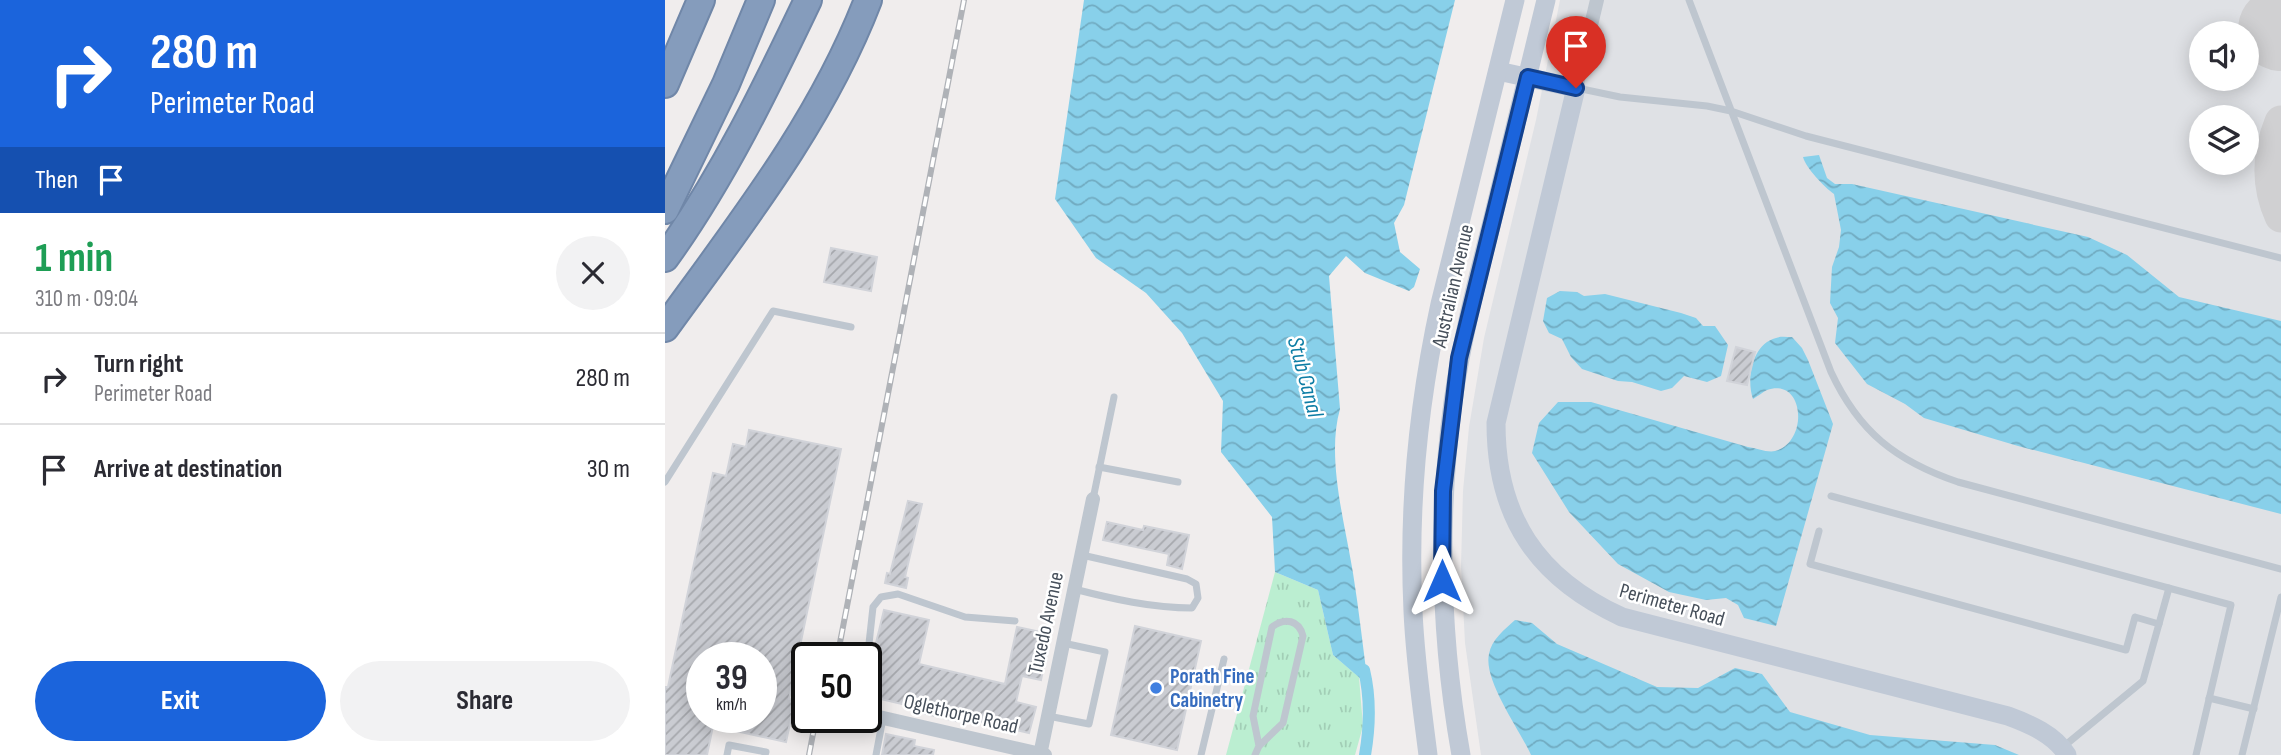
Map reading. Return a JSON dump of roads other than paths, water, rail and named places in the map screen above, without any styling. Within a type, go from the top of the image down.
[{"type":"highway","points":[[665,84],[701,0]]},
{"type":"highway","points":[[665,210],[726,84],[761,0]]},
{"type":"highway","points":[[665,258],[743,129],[808,0]]},
{"type":"highway","points":[[665,328],[750,212],[798,140],[837,71],[868,0]]},
{"type":"main road","name":"Australian Avenue","points":[[1428,755],[1413,612],[1411,525],[1415,459],[1433,337],[1515,0]]},
{"type":"main road","name":"Australian Avenue","points":[[1461,755],[1448,670],[1442,581],[1443,491],[1459,358],[1546,0]]},
{"type":"main road","points":[[1498,71],[1576,88]]},
{"type":"main road","name":"Perimeter Road","points":[[1576,88],[1496,423],[1498,467],[1504,493],[1514,517],[1537,555],[1575,592],[1622,617],[2008,716],[2027,723],[2065,751]]},
{"type":"street","name":"Perimeter Road","points":[[1576,88],[1597,0]]},
{"type":"street","name":"Tuxedo Avenue","points":[[1042,755],[1093,499]]},
{"type":"street","name":"Oglethorpe Road","points":[[883,717],[1042,755]]},
{"type":"lane","points":[[1689,0],[1831,372],[1855,415],[1873,435],[1898,456],[1926,471],[1958,482],[2281,569]]},
{"type":"lane","points":[[1576,88],[1620,97],[1731,111],[1805,136],[2281,258]]},
{"type":"lane","points":[[665,482],[773,311],[851,327]]},
{"type":"lane","points":[[1093,499],[1114,397]]},
{"type":"lane","points":[[1099,467],[1178,482]]},
{"type":"lane","points":[[1831,496],[2231,605],[2196,755]]},
{"type":"lane","points":[[1819,531],[1810,564],[2087,640],[2126,650],[2135,617],[2159,624]]},
{"type":"lane","points":[[1074,589],[1140,604],[1176,608],[1192,608],[1198,598],[1196,584],[1187,579],[1081,555]]},
{"type":"lane","points":[[2065,751],[2143,681],[2169,588]]},
{"type":"lane","points":[[869,642],[873,607],[881,597],[898,594],[965,618],[1015,621]]},
{"type":"lane","points":[[2242,755],[2281,597]]},
{"type":"lane","points":[[1255,755],[1259,746],[1283,723],[1303,636],[1298,626],[1288,621],[1282,621],[1272,627],[1252,716],[1259,746]]},
{"type":"lane","points":[[1048,716],[1089,724],[1105,652],[1063,643]]},
{"type":"lane","points":[[1201,755],[1224,659]]},
{"type":"lane","points":[[2209,698],[2254,709]]},
{"type":"lane","points":[[876,755],[883,717]]},
{"type":"lane","points":[[727,755],[729,745],[766,752],[765,755]]},
{"type":"water","points":[[1084,0],[1455,0],[1404,205],[1394,223],[1400,252],[1420,269],[1414,287],[1409,291],[1365,273],[1346,256],[1329,276],[1340,409],[1336,428],[1336,469],[1368,685],[1333,655],[1318,590],[1275,572],[1272,517],[1221,452],[1223,401],[1182,333],[1146,293],[1096,258],[1055,199]]},
{"type":"water","points":[[1819,155],[1827,178],[1835,184],[1852,184],[2088,237],[2127,255],[2179,297],[2281,321],[2281,514],[2018,446],[1924,418],[1905,404],[1867,384],[1835,343],[1838,318],[1830,303],[1832,267],[1841,230],[1834,194],[1816,177],[1803,157]]},
{"type":"water","points":[[1560,291],[1577,292],[1584,296],[1605,294],[1681,313],[1696,318],[1703,326],[1715,326],[1728,345],[1721,376],[1707,382],[1684,376],[1672,388],[1661,391],[1582,369],[1571,357],[1562,339],[1549,333],[1543,321],[1547,298]]},
{"type":"water","points":[[1779,337],[1792,337],[1808,360],[1833,424],[1776,626],[1744,618],[1738,605],[1726,598],[1706,600],[1669,592],[1618,564],[1569,512],[1532,453],[1539,423],[1558,402],[1591,402],[1748,447],[1775,451],[1786,445],[1793,436],[1798,412],[1795,401],[1789,393],[1780,389],[1767,390],[1753,399],[1751,372],[1761,347]]},
{"type":"water","points":[[1515,620],[1532,623],[1557,644],[1657,687],[1698,688],[1735,668],[1762,674],[1790,712],[1870,735],[1995,745],[2019,755],[1531,755],[1497,691],[1489,665],[1493,644]]},
{"type":"waterway","name":"Stub Canal","points":[[1364,670],[1369,712],[1365,755]]},
{"type":"railway","points":[[840,642],[964,0]]},
{"type":"railway","points":[[809,755],[813,733]]},
{"type":"place","name":"Porath Fine Cabinetry","points":[[1156,688]]}]
